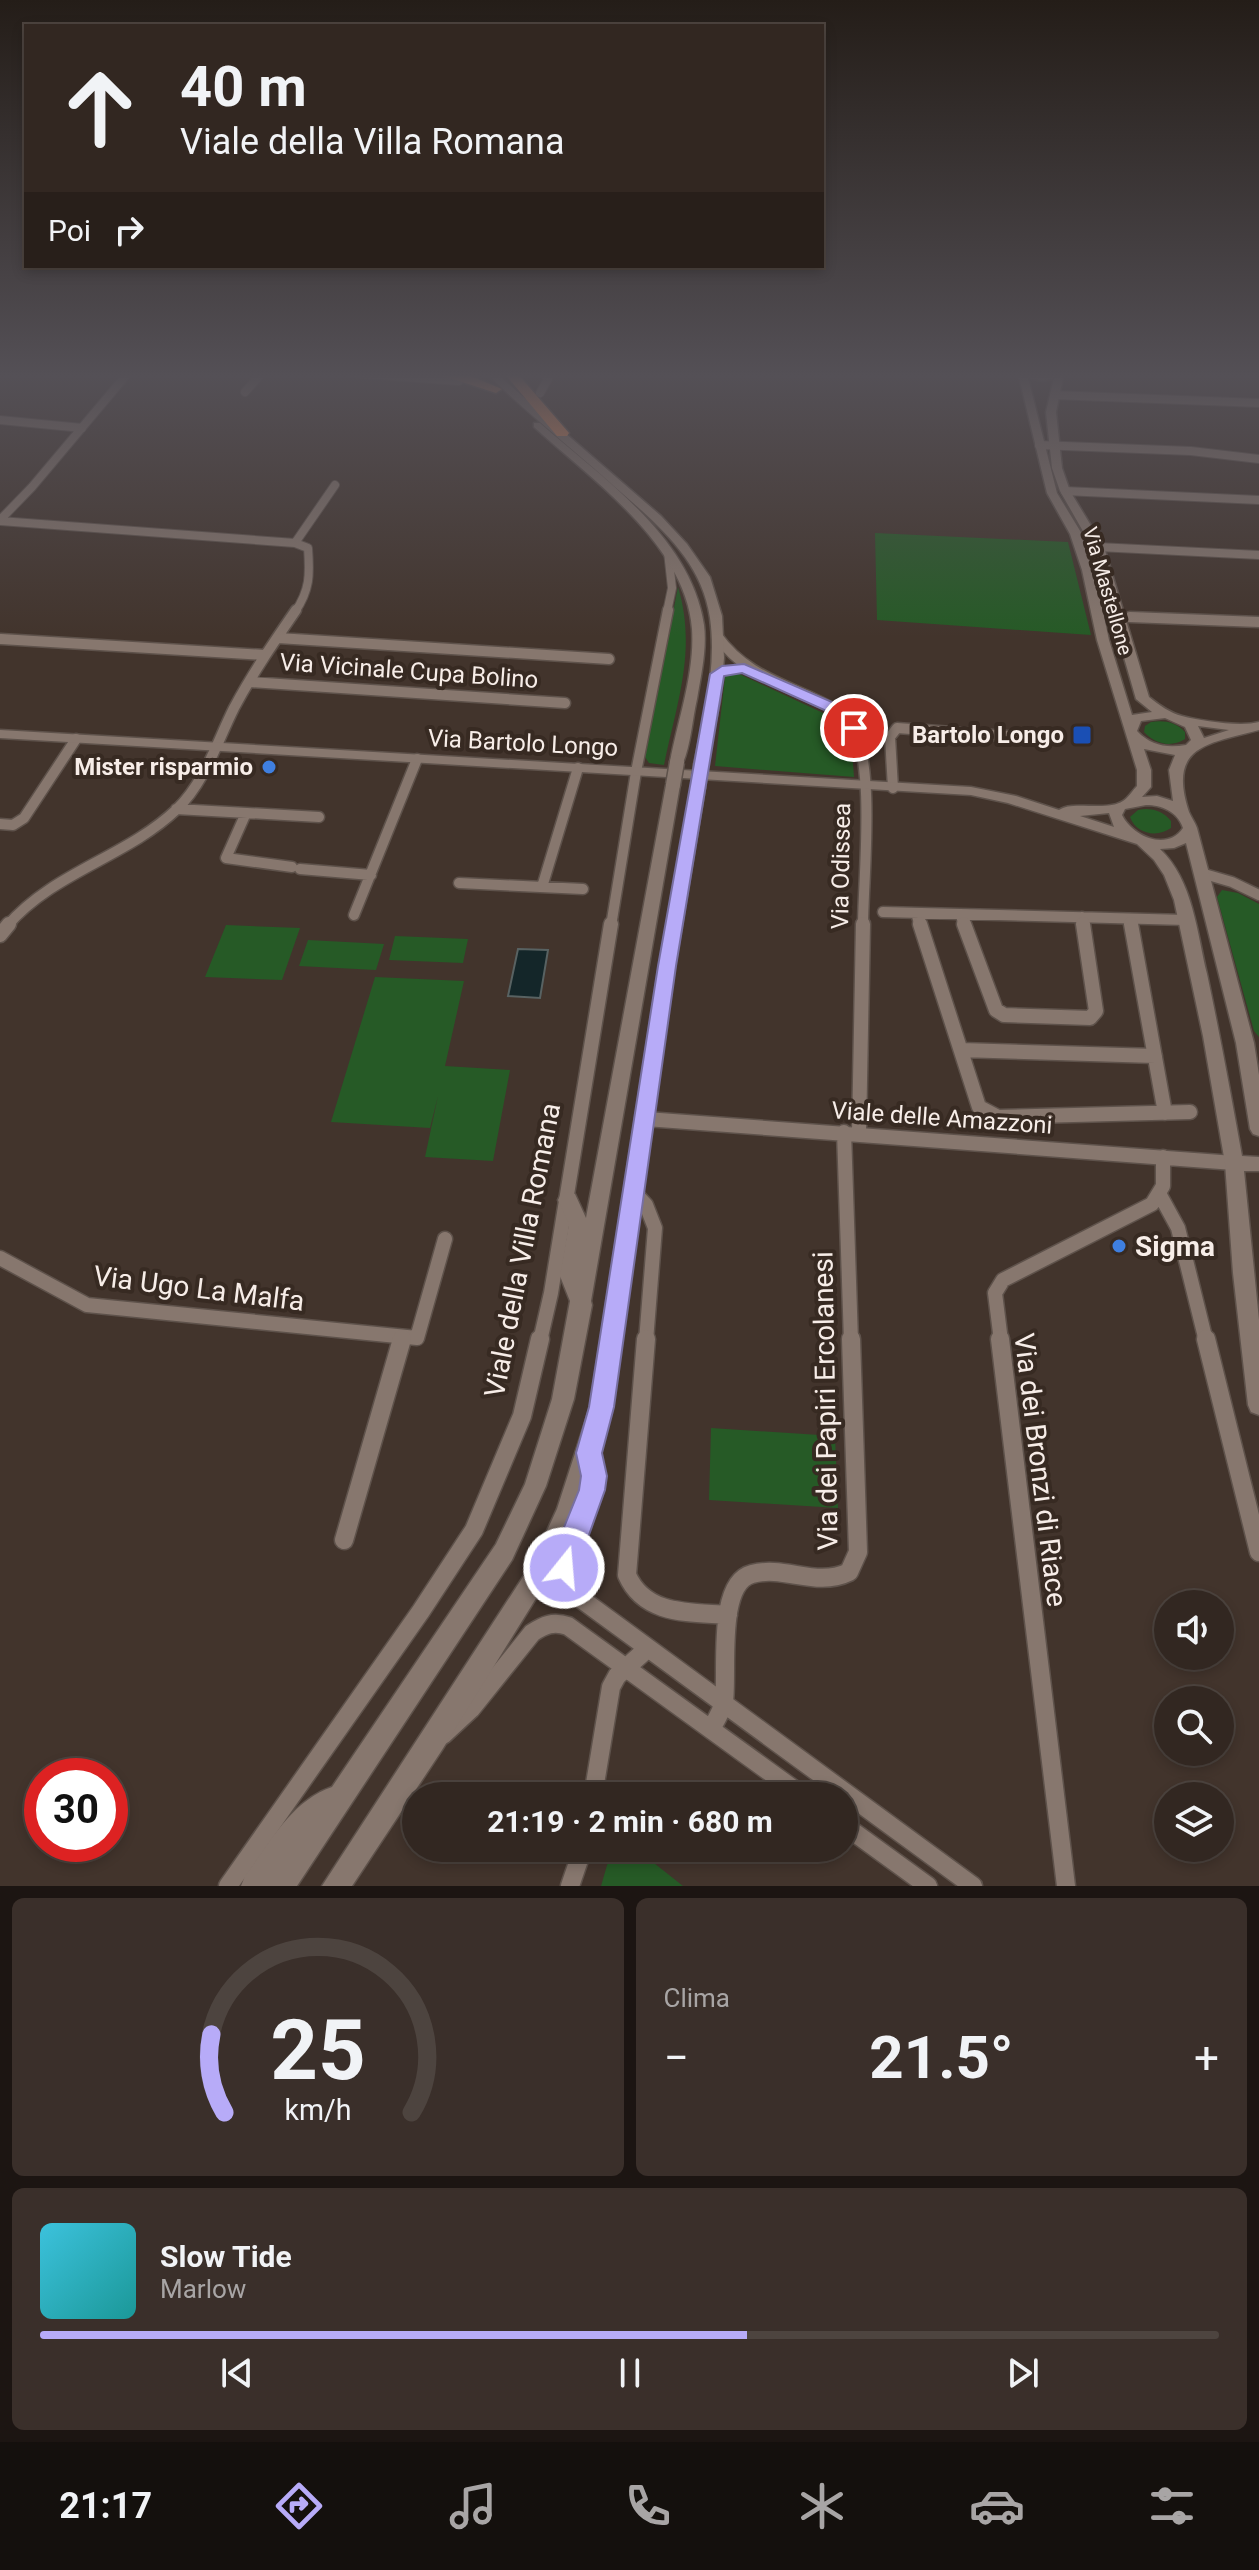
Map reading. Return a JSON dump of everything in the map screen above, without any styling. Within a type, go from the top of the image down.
[{"type":"street","points":[[0,520],[53,461]]},
{"type":"street","points":[[281,1886],[504,1552],[535,1486],[557,1424],[582,1305],[698,629],[687,584],[667,549],[575,461]]},
{"type":"street","points":[[336,1886],[433,1741],[540,1571],[568,1512],[601,1407],[667,966],[701,764],[731,670],[717,635],[712,596],[696,562],[676,537],[593,461]]},
{"type":"street","name":"Via Mastellone","points":[[1043,461],[1052,493],[1076,534],[1088,570],[1103,640],[1132,732]]},
{"type":"street","name":"Via Mastellone","points":[[1058,461],[1065,491],[1098,547],[1143,699],[1166,714]]},
{"type":"street","points":[[0,520],[295,543],[335,485]]},
{"type":"street","points":[[1065,491],[1259,500]]},
{"type":"street","name":"Via Vicinale Cupa Bolino","points":[[0,935],[28,902],[135,841],[176,809],[199,780],[265,655],[310,589],[308,548],[295,543]]},
{"type":"street","points":[[1098,547],[1259,555]]},
{"type":"street","name":"Viale della Villa Romana","points":[[228,1886],[421,1611],[474,1530],[522,1416],[551,1293],[568,1200],[636,772],[672,588],[667,549]]},
{"type":"street","points":[[1130,617],[1259,622]]},
{"type":"street","name":"Via Odissea","points":[[717,635],[731,670],[844,716],[854,728],[862,747],[865,786],[851,1133]]},
{"type":"street","points":[[279,636],[604,657]]},
{"type":"street","name":"Via Vicinale Cupa Bolino","points":[[1,639],[265,655]]},
{"type":"street","name":"Via Vicinale Cupa Bolino","points":[[250,682],[565,703]]},
{"type":"street","points":[[1254,727],[1183,720],[1166,714],[1136,718],[1132,732],[1144,773],[1144,787],[1115,815],[1119,827],[1142,841],[1171,874],[1186,920],[1212,1036],[1234,1163],[1259,1405]]},
{"type":"street","points":[[1183,720],[1198,734],[1196,744],[1179,757],[1175,767],[1186,821],[1252,1045],[1259,1129]]},
{"type":"street","points":[[1132,732],[1148,746],[1166,751],[1191,748],[1254,727]]},
{"type":"street","points":[[893,788],[890,737],[897,728],[1049,739]]},
{"type":"street","name":"Via Bartolo Longo","points":[[0,734],[990,794],[1142,841]]},
{"type":"street","points":[[0,824],[13,825],[24,818],[76,739]]},
{"type":"street","points":[[354,915],[417,759]]},
{"type":"street","points":[[542,887],[578,768]]},
{"type":"street","name":"Via Bartolo Longo","points":[[1041,808],[1084,812],[1125,804],[1160,802],[1186,821]]},
{"type":"street","points":[[176,809],[319,817]]},
{"type":"street","points":[[246,813],[226,858],[371,875]]},
{"type":"street","points":[[1142,841],[1157,844],[1178,842],[1187,835],[1186,821]]},
{"type":"street","points":[[1201,873],[1232,882],[1259,895]]},
{"type":"street","points":[[459,883],[583,889]]},
{"type":"street","points":[[883,912],[1186,920]]},
{"type":"street","points":[[916,913],[979,1107],[990,1115],[1190,1112]]},
{"type":"street","points":[[960,914],[996,1010],[1004,1015],[1090,1018],[1096,1011],[1082,917]]},
{"type":"street","points":[[1130,919],[1165,1113]]},
{"type":"street","points":[[1212,1036],[1252,1045]]},
{"type":"street","points":[[961,1050],[1155,1056]]},
{"type":"street","name":"Viale delle Amazzoni","points":[[646,1119],[1234,1163]]},
{"type":"street","name":"Via dei Papiri Ercolanesi","points":[[724,1705],[728,1615],[737,1585],[747,1575],[766,1573],[832,1579],[849,1572],[858,1552],[851,1133]]},
{"type":"street","points":[[1163,1157],[1165,1171],[1160,1195],[1178,1228],[1259,1552]]},
{"type":"street","points":[[1234,1163],[1259,1164]]},
{"type":"street","points":[[635,1193],[646,1205],[655,1228],[627,1575],[633,1590],[654,1606],[728,1615]]},
{"type":"street","name":"Via dei Bronzi di Riace","points":[[1066,1886],[995,1293],[1011,1274],[1141,1212],[1160,1195]]},
{"type":"street","points":[[568,1200],[579,1224],[570,1276],[582,1305]]},
{"type":"street","points":[[344,1540],[402,1338],[417,1338],[445,1239]]},
{"type":"street","name":"Via Ugo La Malfa","points":[[0,1258],[87,1305],[402,1338]]},
{"type":"street","points":[[589,1453],[594,1476],[592,1490],[564,1562],[566,1577],[577,1596],[973,1886]]},
{"type":"street","points":[[433,1741],[461,1724],[530,1634],[558,1622],[627,1667],[784,1782]]},
{"type":"street","points":[[595,1782],[611,1687],[647,1649]]},
{"type":"street","points":[[711,1729],[724,1705]]},
{"type":"street","points":[[255,1886],[305,1817],[320,1804],[343,1796]]},
{"type":"street","points":[[858,1835],[928,1886]]},
{"type":"street","points":[[570,1886],[578,1862]]},
{"type":"green space","points":[[875,533],[1068,542],[1091,635],[877,620]]},
{"type":"green space","points":[[678,587],[686,633],[685,654],[664,765],[649,763],[645,757]]},
{"type":"green space","points":[[735,672],[836,719],[851,737],[854,777],[715,766],[725,677]]},
{"type":"green space","points":[[1151,722],[1174,724],[1185,732],[1185,739],[1169,744],[1153,739],[1144,732],[1145,726]]},
{"type":"green space","points":[[1138,810],[1160,812],[1171,821],[1171,828],[1160,833],[1142,831],[1130,817]]},
{"type":"green space","points":[[1222,890],[1238,893],[1259,904],[1259,1037],[1254,1031],[1217,897]]},
{"type":"green space","points":[[226,925],[300,928],[282,980],[205,977]]},
{"type":"green space","points":[[395,936],[468,939],[463,963],[389,960]]},
{"type":"green space","points":[[308,940],[384,944],[376,970],[299,966]]},
{"type":"green space","points":[[375,977],[464,981],[445,1066],[510,1070],[493,1161],[425,1157],[438,1096],[430,1128],[331,1122]]},
{"type":"green space","points":[[711,1428],[835,1436],[838,1508],[709,1500]]},
{"type":"green space","points":[[608,1862],[653,1862],[683,1886],[601,1886]]},
{"type":"shaded area","points":[[518,949],[548,950],[540,998],[508,996]]},
{"type":"place","name":"Bartolo Longo","points":[[1082,735]]},
{"type":"place","name":"Mister risparmio","points":[[269,767]]},
{"type":"place","name":"Sigma","points":[[1119,1246]]},
{"type":"route","points":[[564,1568],[592,1490],[594,1476],[589,1453],[601,1407],[667,966],[717,674],[727,669],[744,668],[834,708],[854,728]]}]
